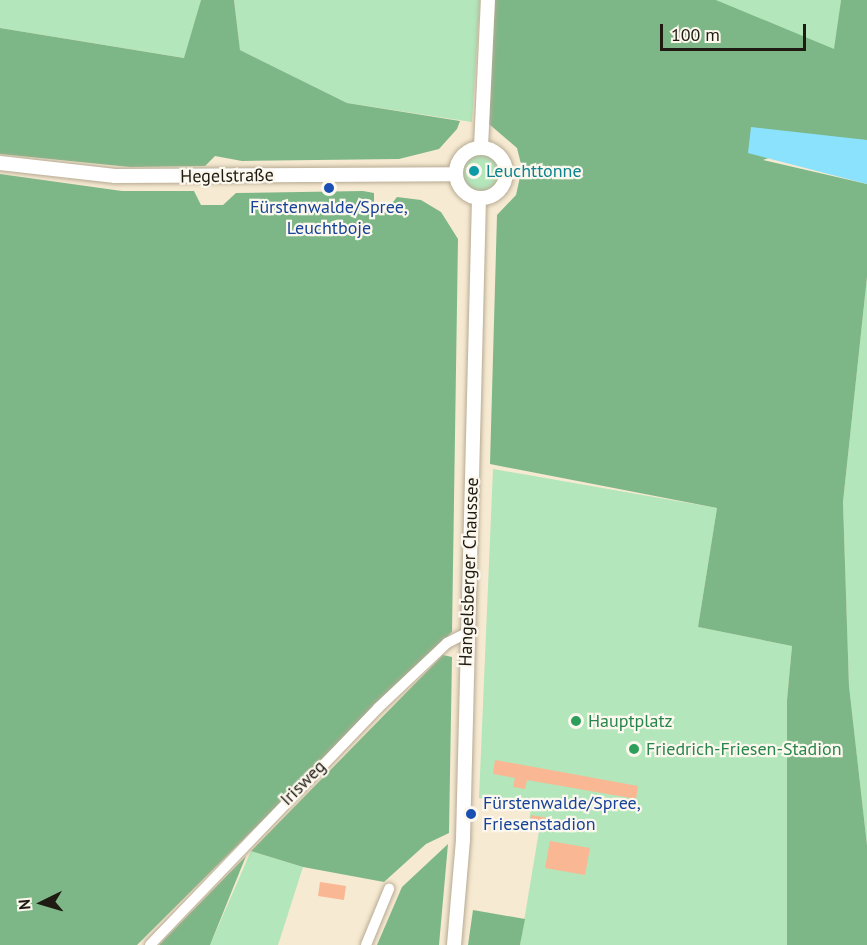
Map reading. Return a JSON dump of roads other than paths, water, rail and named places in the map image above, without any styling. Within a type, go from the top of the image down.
[{"type":"main road","points":[[481,147],[488,0]]},
{"type":"main road","points":[[481,147],[499,155],[506,171],[495,193],[479,198],[465,192],[456,174],[462,156],[481,147]]},
{"type":"main road","name":"Hegelstraße","points":[[0,163],[115,176],[456,174]]},
{"type":"main road","name":"Hangelsberger Chaussee","points":[[454,945],[463,839],[479,198]]},
{"type":"street","name":"Irisweg","points":[[150,945],[378,708],[447,643],[467,633]]},
{"type":"street","points":[[366,945],[389,889]]},
{"type":"water","points":[[751,127],[867,140],[867,184],[748,153]]},
{"type":"place","name":"Leuchttonne","points":[[474,171]]},
{"type":"place","name":"Fürstenwalde/Spree, Leuchtboje","points":[[329,188]]},
{"type":"place","name":"Hauptplatz","points":[[576,721]]},
{"type":"place","name":"Friedrich-Friesen-Stadion","points":[[634,749]]},
{"type":"place","name":"Fürstenwalde/Spree, Friesenstadion","points":[[471,814]]}]
